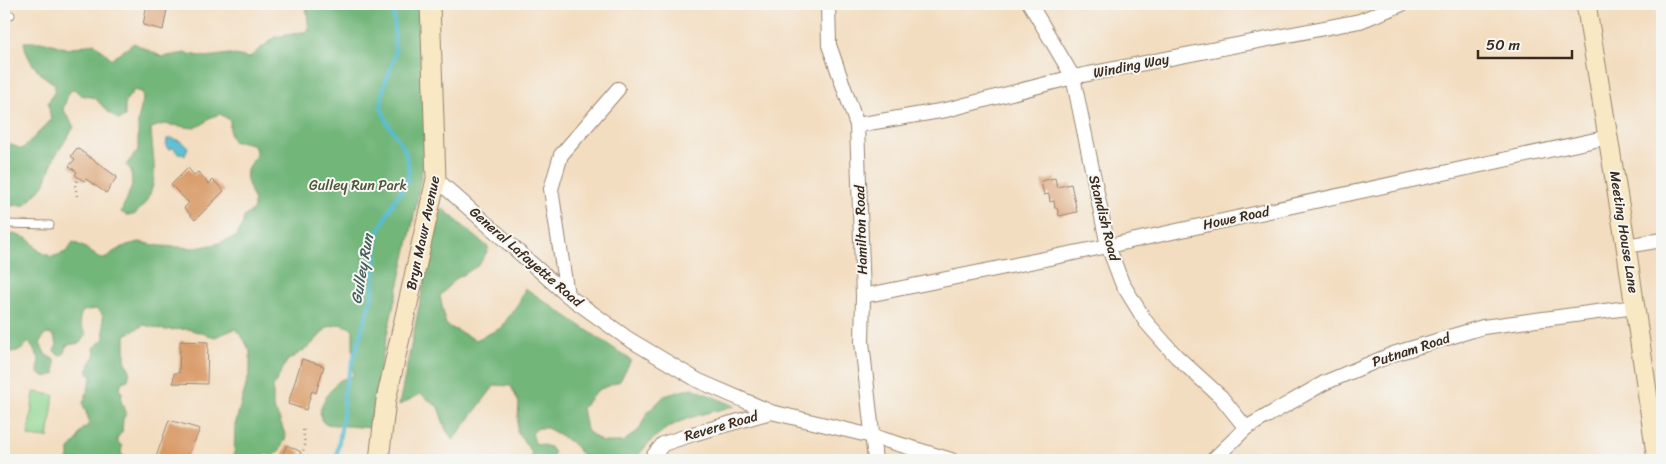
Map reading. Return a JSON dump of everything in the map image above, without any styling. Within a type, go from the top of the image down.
[{"type":"street","name":"Bryn Mawr Avenue","points":[[379,460],[386,400],[436,179],[430,4]]},
{"type":"street","name":"Hamilton Road","points":[[828,4],[829,45],[857,125],[863,296],[862,342],[875,460]]},
{"type":"street","name":"Standish Road","points":[[1030,4],[1073,77],[1108,246],[1122,283],[1146,322],[1176,356],[1221,398],[1246,428]]},
{"type":"street","name":"Winding Way","points":[[857,125],[946,110],[1073,77],[1360,21],[1402,4]]},
{"type":"street","name":"Meeting House Lane","points":[[1586,4],[1626,246],[1657,460]]},
{"type":"street","points":[[567,295],[551,189],[561,155],[618,89]]},
{"type":"street","name":"Howe Road","points":[[863,296],[1108,246],[1609,137]]},
{"type":"street","name":"General Lafayette Road","points":[[436,179],[567,295],[627,338],[699,381],[771,412],[872,436],[951,460]]},
{"type":"street","points":[[1626,246],[1662,240]]},
{"type":"street","name":"Putnam Road","points":[[1213,460],[1246,428],[1324,383],[1393,354],[1483,327],[1635,307]]},
{"type":"street","name":"Revere Road","points":[[650,460],[663,444],[771,412]]},
{"type":"lane","points":[[4,224],[50,225]]},
{"type":"path","points":[[77,196],[75,185],[78,178]]},
{"type":"path","points":[[300,460],[305,445],[303,429]]},
{"type":"green space","name":"Gulley Run Park","points":[[306,4],[420,4],[426,91],[425,144],[421,180],[382,357],[371,428],[325,424],[321,420],[321,408],[330,391],[343,379],[353,376],[353,329],[341,324],[328,327],[309,347],[287,361],[273,387],[273,408],[286,437],[280,450],[273,456],[266,454],[257,460],[234,460],[235,425],[250,371],[250,351],[243,338],[235,329],[215,337],[188,329],[165,330],[144,325],[125,335],[125,360],[130,371],[128,380],[122,382],[119,390],[122,392],[121,402],[126,414],[123,419],[122,432],[117,438],[122,446],[121,453],[131,460],[66,460],[69,458],[69,449],[77,441],[80,432],[90,423],[83,404],[92,376],[87,372],[95,356],[94,348],[104,338],[103,317],[101,312],[96,309],[83,311],[80,322],[86,334],[80,343],[67,345],[64,354],[58,355],[54,351],[57,345],[54,336],[50,334],[44,335],[40,344],[46,355],[55,360],[55,374],[46,377],[38,373],[39,358],[29,342],[21,350],[11,352],[4,340],[4,236],[14,234],[29,239],[39,251],[52,257],[66,252],[73,242],[84,247],[99,258],[108,258],[113,252],[127,245],[139,242],[160,246],[196,248],[216,244],[236,237],[244,217],[254,209],[247,171],[255,158],[256,150],[252,144],[234,142],[230,136],[230,120],[220,114],[211,117],[203,124],[194,128],[164,124],[151,128],[154,164],[153,185],[143,205],[134,215],[126,215],[121,212],[132,186],[131,170],[126,165],[138,150],[138,121],[143,99],[142,92],[134,90],[125,102],[125,117],[119,120],[95,98],[81,95],[74,89],[69,92],[63,109],[74,127],[54,158],[44,185],[25,205],[7,206],[4,204],[4,142],[22,149],[51,120],[48,102],[55,91],[55,84],[43,76],[34,66],[25,49],[24,42],[46,42],[68,49],[94,43],[112,59],[134,43],[162,57],[185,53],[206,57],[230,54],[249,58],[275,37],[309,31]]},
{"type":"green space","points":[[442,208],[489,248],[479,265],[454,280],[440,296],[446,325],[476,340],[501,328],[519,302],[525,288],[631,360],[620,381],[598,390],[582,408],[586,430],[602,442],[623,442],[639,430],[647,413],[664,396],[692,388],[735,406],[697,416],[669,427],[653,439],[635,460],[600,460],[582,455],[573,444],[560,435],[547,428],[538,428],[532,433],[535,443],[550,447],[554,453],[552,460],[530,460],[532,453],[517,432],[519,403],[511,386],[495,385],[453,440],[446,430],[438,407],[421,394],[399,405],[433,238]]},
{"type":"green space","points":[[34,392],[54,395],[48,438],[28,436]]},
{"type":"water","points":[[171,138],[180,141],[188,147],[185,156],[181,153],[178,154],[174,148],[169,149],[166,147],[167,139]]},
{"type":"building","points":[[147,4],[168,4],[163,30],[143,25]]},
{"type":"building","points":[[77,148],[117,177],[106,193],[86,179],[84,181],[75,175],[77,172],[69,166],[75,159],[71,156]]},
{"type":"building","points":[[188,168],[194,175],[198,172],[209,184],[213,180],[224,191],[195,220],[184,208],[189,203],[171,185]]},
{"type":"building","points":[[1055,178],[1057,187],[1071,184],[1077,212],[1059,216],[1054,201],[1050,202],[1049,194],[1044,195],[1041,181]]},
{"type":"building","points":[[180,341],[208,342],[207,384],[173,383],[174,373],[179,373]]},
{"type":"building","points":[[302,359],[324,366],[316,393],[312,391],[306,410],[288,404]]},
{"type":"building","points":[[169,420],[200,429],[186,460],[155,460]]},
{"type":"building","points":[[287,445],[301,452],[297,460],[280,460]]},
{"type":"waterway","name":"Gulley Run","points":[[336,460],[343,417],[344,391],[373,292],[377,235],[394,201],[406,184],[409,171],[405,150],[387,122],[381,107],[383,89],[395,57],[392,4]]}]
